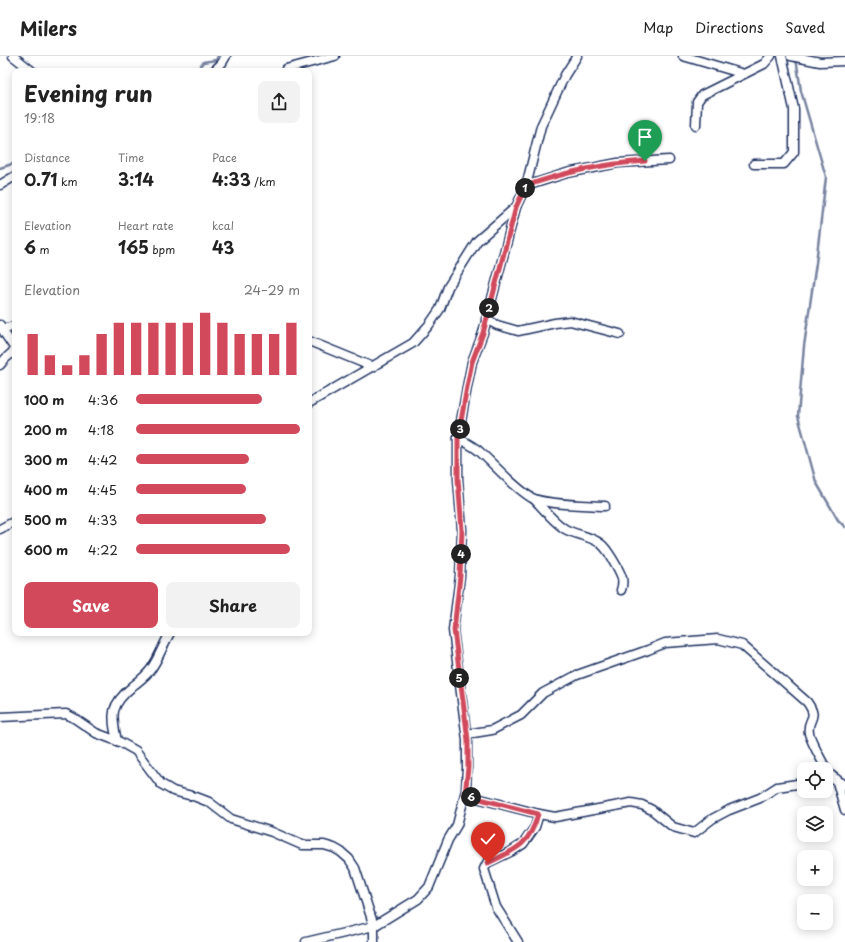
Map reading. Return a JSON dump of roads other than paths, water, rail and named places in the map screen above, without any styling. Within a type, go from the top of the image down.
[{"type":"street","points":[[13,56],[28,68]]},
{"type":"street","points":[[217,68],[226,56]]},
{"type":"street","points":[[290,68],[335,56]]},
{"type":"street","points":[[306,942],[374,926],[418,899],[429,887],[448,840],[457,825],[465,795],[468,768],[466,734],[454,630],[460,576],[462,530],[458,479],[458,438],[472,362],[486,319],[516,207],[526,186],[541,126],[565,75],[577,56]]},
{"type":"street","points":[[683,56],[744,74]]},
{"type":"street","points":[[696,125],[697,102],[702,95],[764,64],[771,56]]},
{"type":"street","points":[[754,164],[784,164],[794,152],[794,109],[782,56]]},
{"type":"street","points":[[791,56],[820,62],[845,61]]},
{"type":"street","points":[[526,186],[567,173],[611,165],[669,160]]},
{"type":"street","points":[[0,185],[12,178]]},
{"type":"street","points":[[312,401],[413,343],[429,325],[440,309],[448,287],[476,241],[516,207]]},
{"type":"street","points":[[486,319],[497,325],[518,331],[570,321],[620,334]]},
{"type":"street","points":[[12,326],[1,327],[12,344]]},
{"type":"street","points":[[312,342],[373,367]]},
{"type":"street","points":[[0,365],[12,352]]},
{"type":"street","points":[[458,438],[478,451],[533,498],[564,529],[590,538],[601,544],[620,573],[623,580],[621,590]]},
{"type":"street","points":[[533,498],[545,501],[606,506]]},
{"type":"street","points":[[0,529],[12,523]]},
{"type":"street","points":[[117,741],[114,723],[114,706],[120,697],[144,678],[152,668],[168,636]]},
{"type":"street","points":[[466,734],[492,730],[521,715],[543,693],[587,671],[665,643],[718,639],[742,645],[806,702],[813,711],[813,718],[809,727],[810,738],[829,773],[845,785]]},
{"type":"street","points":[[0,717],[66,714],[96,733],[117,741],[136,751],[161,784],[174,791],[210,802],[231,819],[272,832],[302,845],[324,846],[334,848],[341,852],[349,858],[355,868],[374,926],[374,942]]},
{"type":"street","points":[[836,779],[845,810]]},
{"type":"street","points":[[465,795],[555,817],[631,803],[642,805],[652,810],[673,827],[694,833],[712,819],[729,810],[760,798],[777,787],[797,784]]},
{"type":"street","points":[[518,942],[496,907],[484,869],[488,863],[512,852],[523,844],[535,827],[538,814]]},
{"type":"waterway","points":[[199,68],[203,62],[216,60],[218,56]]},
{"type":"waterway","points":[[796,58],[801,91],[826,177],[804,346],[798,416],[816,482],[838,520],[845,527]]},
{"type":"waterway","points":[[0,168],[12,164]]}]
